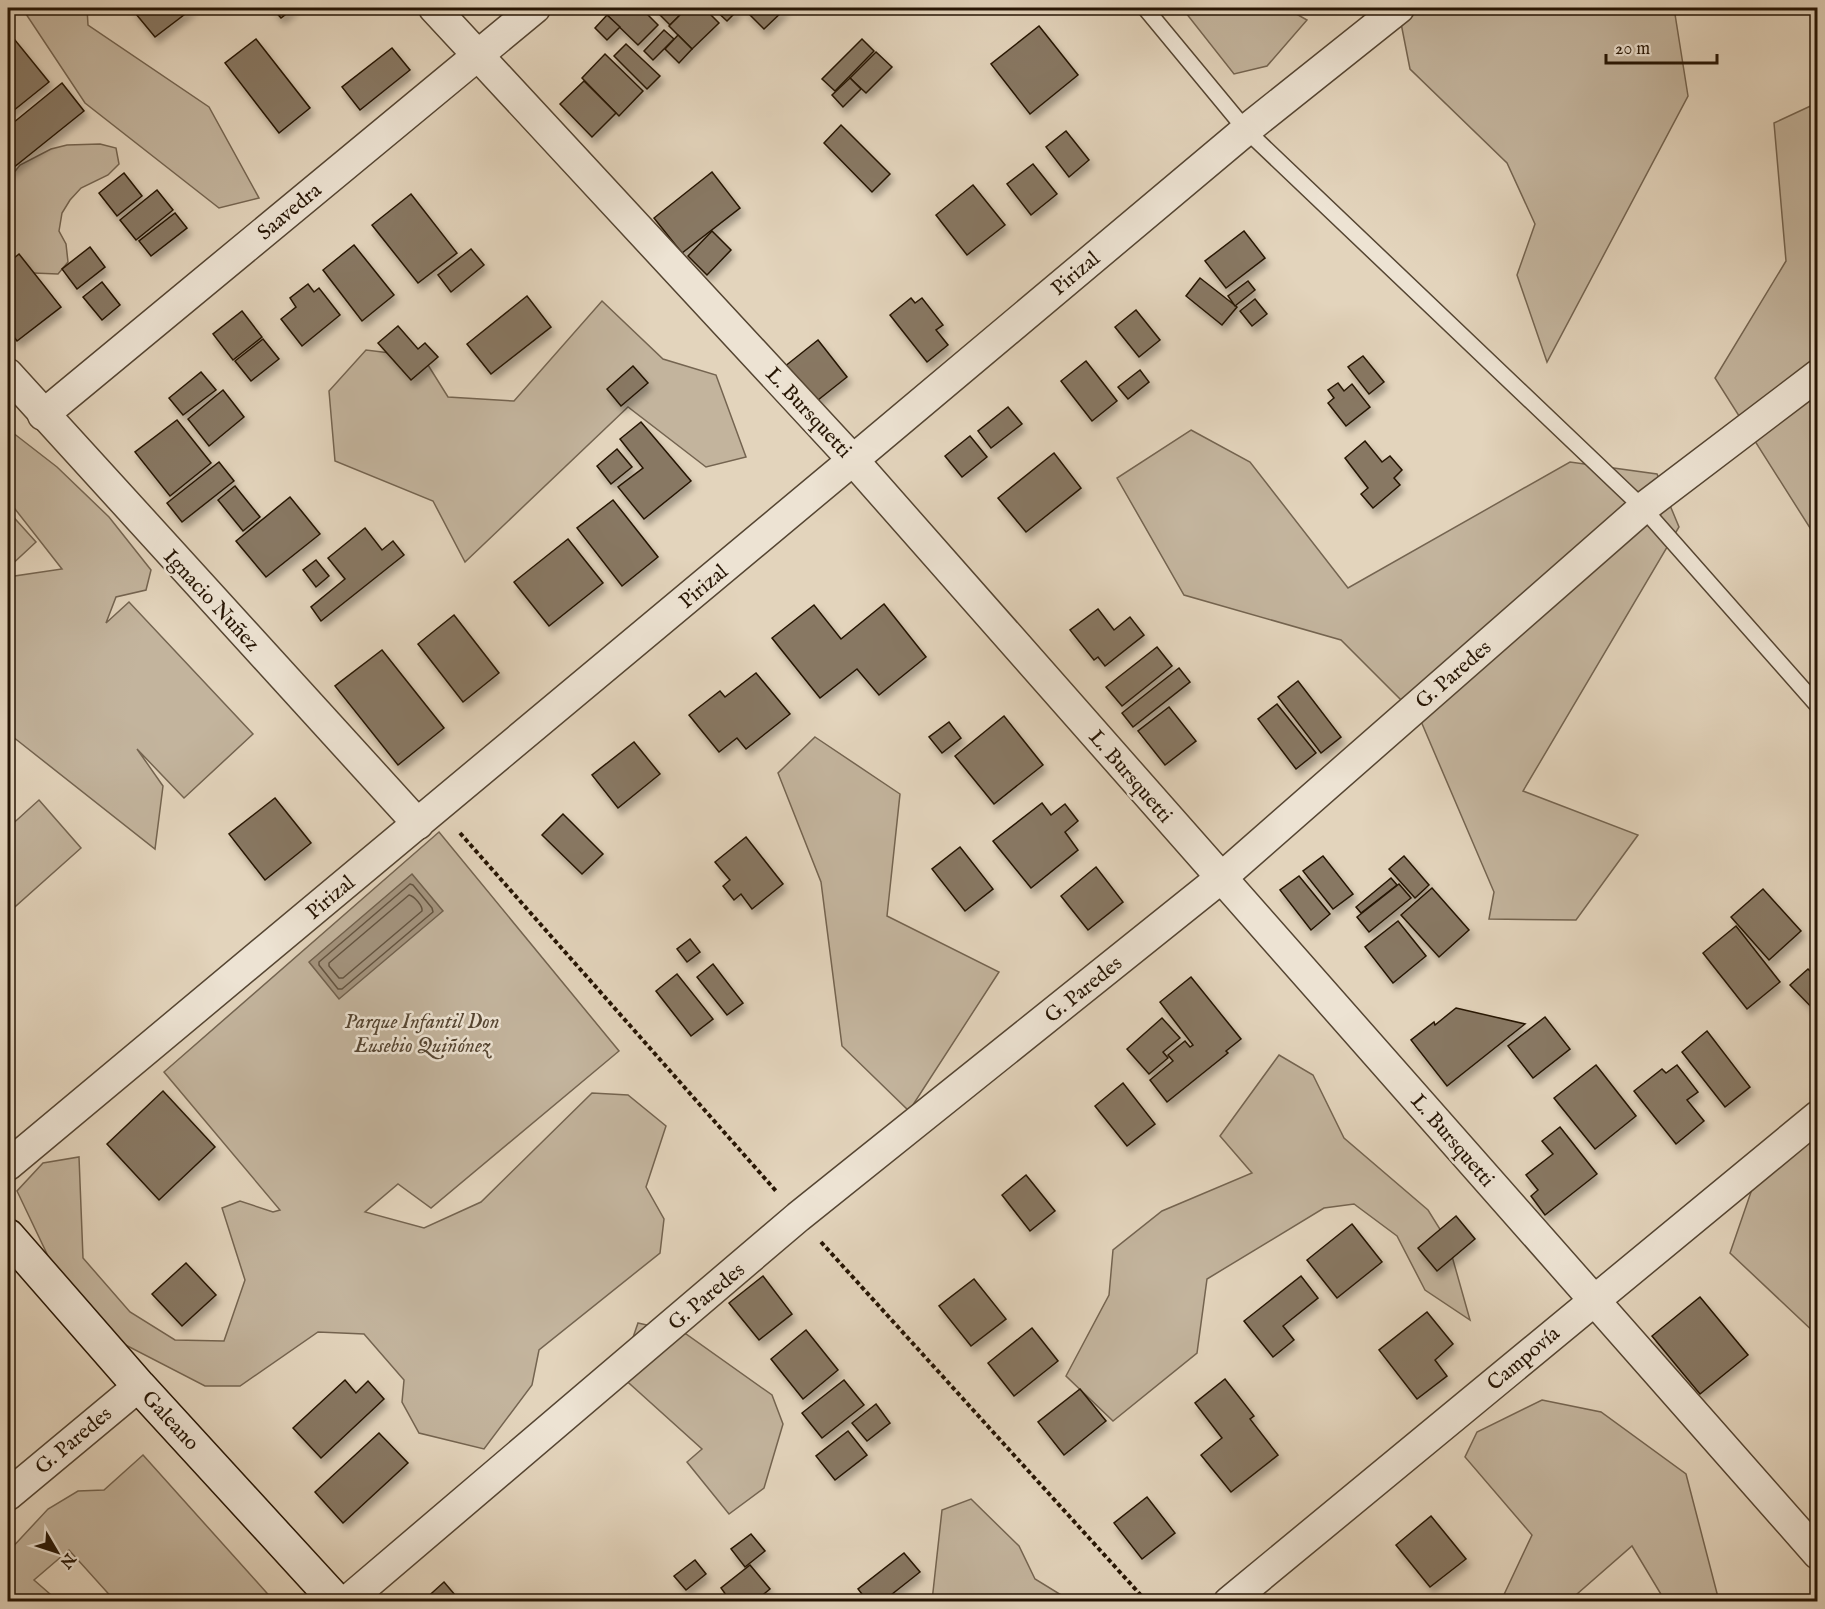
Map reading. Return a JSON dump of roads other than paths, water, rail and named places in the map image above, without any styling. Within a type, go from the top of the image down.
[{"type":"street","name":"L. Bursquetti","points":[[434,8],[853,460],[1818,1554]]},
{"type":"street","name":"Saavedra","points":[[43,415],[535,8]]},
{"type":"street","name":"Pirizal","points":[[8,1165],[1246,130],[1399,8]]},
{"type":"street","name":"Ignacio Nuñez","points":[[8,374],[418,824]]},
{"type":"street","name":"G. Paredes","points":[[346,1602],[798,1217],[1221,878],[1643,508],[1818,375]]},
{"type":"street","name":"Campovía","points":[[1229,1602],[1818,1116]]},
{"type":"street","name":"Galeano","points":[[8,1236],[139,1386],[337,1602]]},
{"type":"street","name":"G. Paredes","points":[[8,1495],[139,1386]]},
{"type":"lane","points":[[1145,8],[1246,130],[1643,508],[1818,706]]},
{"type":"water","points":[[412,874],[443,911],[339,999],[309,962]]},
{"type":"park label","name":"Parque Infantil Don Eusebio Quiñónez","points":[[422,1033]]}]
